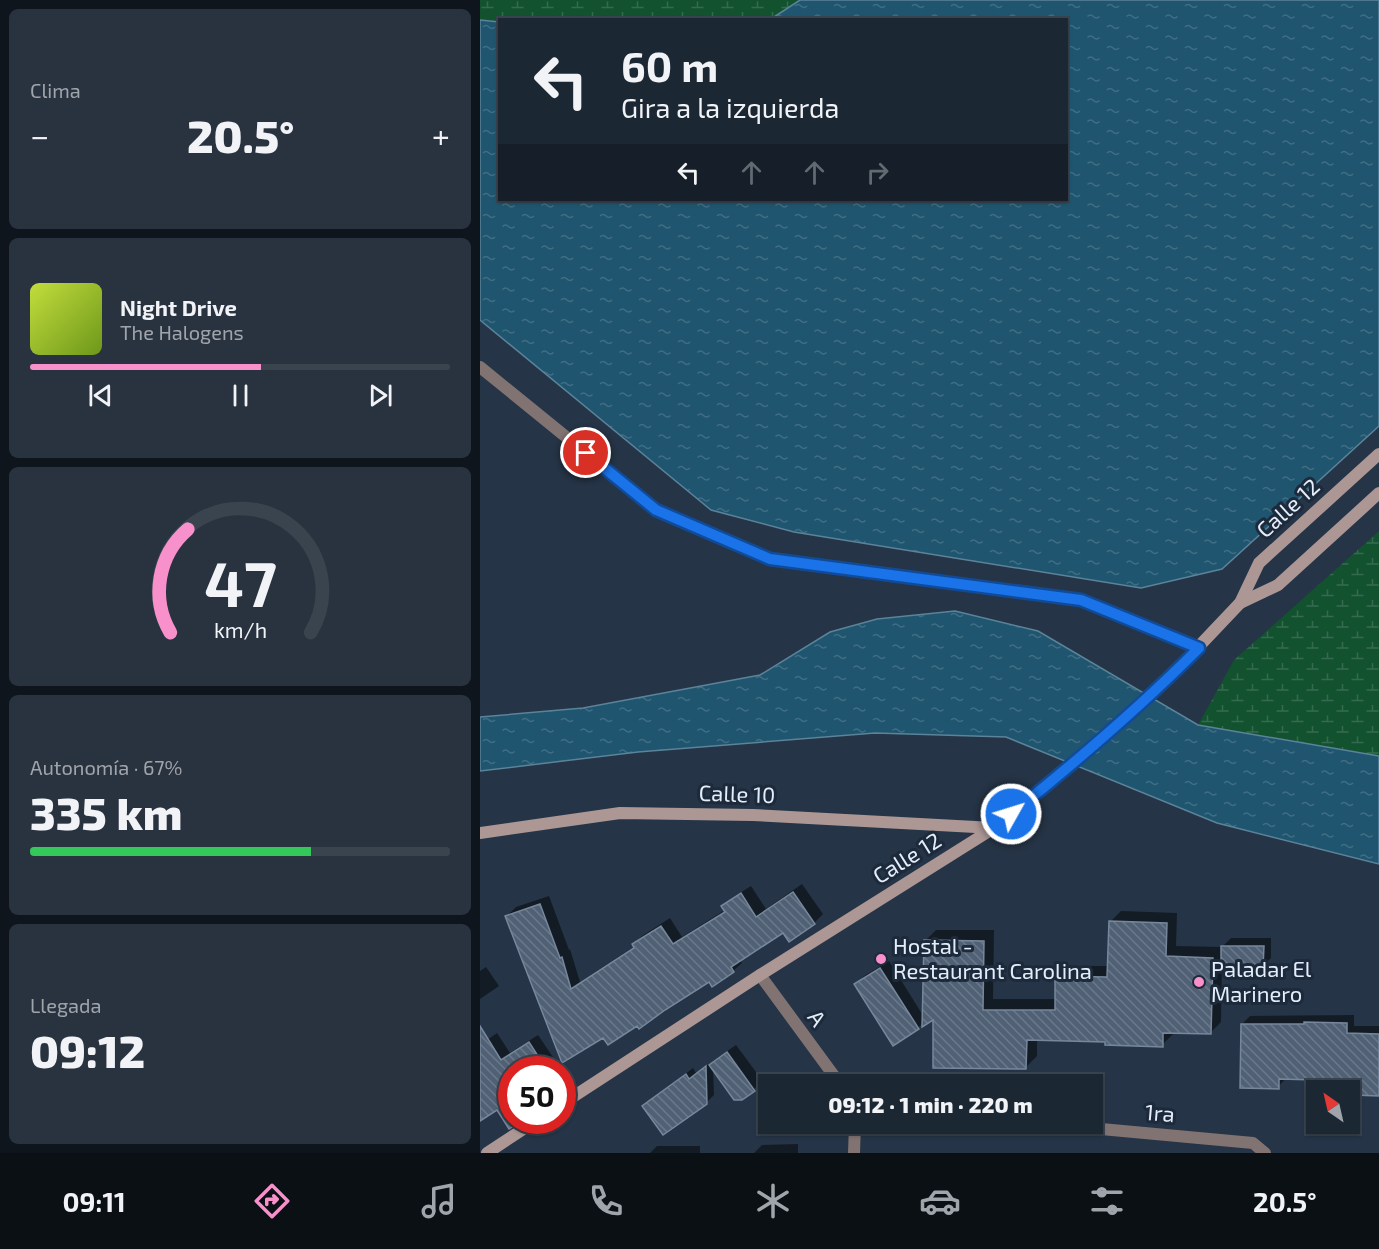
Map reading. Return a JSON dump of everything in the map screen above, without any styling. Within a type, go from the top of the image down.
[{"type":"main road","name":"Calle 12","points":[[576,1095],[993,828],[1046,786],[1167,680],[1240,603],[1259,563],[1379,454]]},
{"type":"main road","name":"Calle 12","points":[[1240,603],[1278,585],[1379,493]]},
{"type":"main road","name":"Calle 10","points":[[480,833],[620,813],[753,815],[993,828]]},
{"type":"main road","points":[[488,1153],[516,1134]]},
{"type":"street","points":[[480,367],[656,510],[770,559],[1081,600],[1199,648]]},
{"type":"street","name":"A","points":[[760,975],[833,1074]]},
{"type":"street","name":"1ra","points":[[1103,1129],[1252,1143],[1265,1153]]},
{"type":"street","points":[[855,1134],[855,1153]]},
{"type":"green space","points":[[480,0],[800,0],[770,18],[498,18],[498,22],[480,20]]},
{"type":"green space","points":[[1379,531],[1379,756],[1198,725],[1234,660]]},
{"type":"water","points":[[800,0],[1379,0],[1379,426],[1222,569],[1141,588],[794,532],[711,510],[480,320],[480,20],[498,22],[498,201],[1068,201],[1068,18],[770,18]]},
{"type":"water","points":[[955,611],[1038,631],[1198,725],[1379,756],[1379,864],[1217,823],[1006,737],[875,733],[638,752],[480,771],[480,717],[583,708],[760,675],[830,632],[877,619]]},
{"type":"building","points":[[793,892],[815,924],[789,942],[783,933],[731,967],[734,972],[712,987],[709,982],[639,1029],[637,1026],[608,1045],[603,1038],[573,1056],[559,1056],[505,916],[540,904],[560,958],[562,957],[571,989],[634,948],[632,944],[661,926],[673,944],[725,912],[721,906],[741,893],[756,917]]},
{"type":"building","points":[[1109,921],[1167,923],[1166,956],[1213,958],[1211,1034],[1163,1033],[1163,1047],[1105,1045],[1105,1042],[1027,1040],[1026,1069],[933,1068],[933,1020],[922,1027],[924,940],[984,941],[983,1010],[1055,1010],[1055,976],[1107,977]]},
{"type":"building","points":[[1221,946],[1264,946],[1263,968],[1221,968]]},
{"type":"building","points":[[880,968],[919,1029],[893,1046],[854,984]]},
{"type":"building","points":[[1304,1022],[1347,1023],[1347,1033],[1379,1034],[1379,1096],[1360,1095],[1360,1080],[1279,1079],[1279,1089],[1240,1088],[1241,1024],[1304,1024]]},
{"type":"building","points":[[480,1026],[499,1056],[498,1112],[497,1110],[480,1121]]},
{"type":"building","points":[[529,1042],[538,1056],[507,1056]]},
{"type":"building","points":[[727,1052],[755,1091],[742,1100],[734,1100],[709,1065]]},
{"type":"building","points":[[706,1066],[707,1104],[663,1135],[642,1106],[686,1074],[689,1079]]},
{"type":"place","name":"Hostal - Restaurant Carolina","points":[[881,959]]},
{"type":"place","name":"Paladar El Marinero","points":[[1199,982]]},
{"type":"route","points":[[586,453],[656,510],[770,559],[1081,600],[1199,648],[1167,680],[1011,814]]}]
